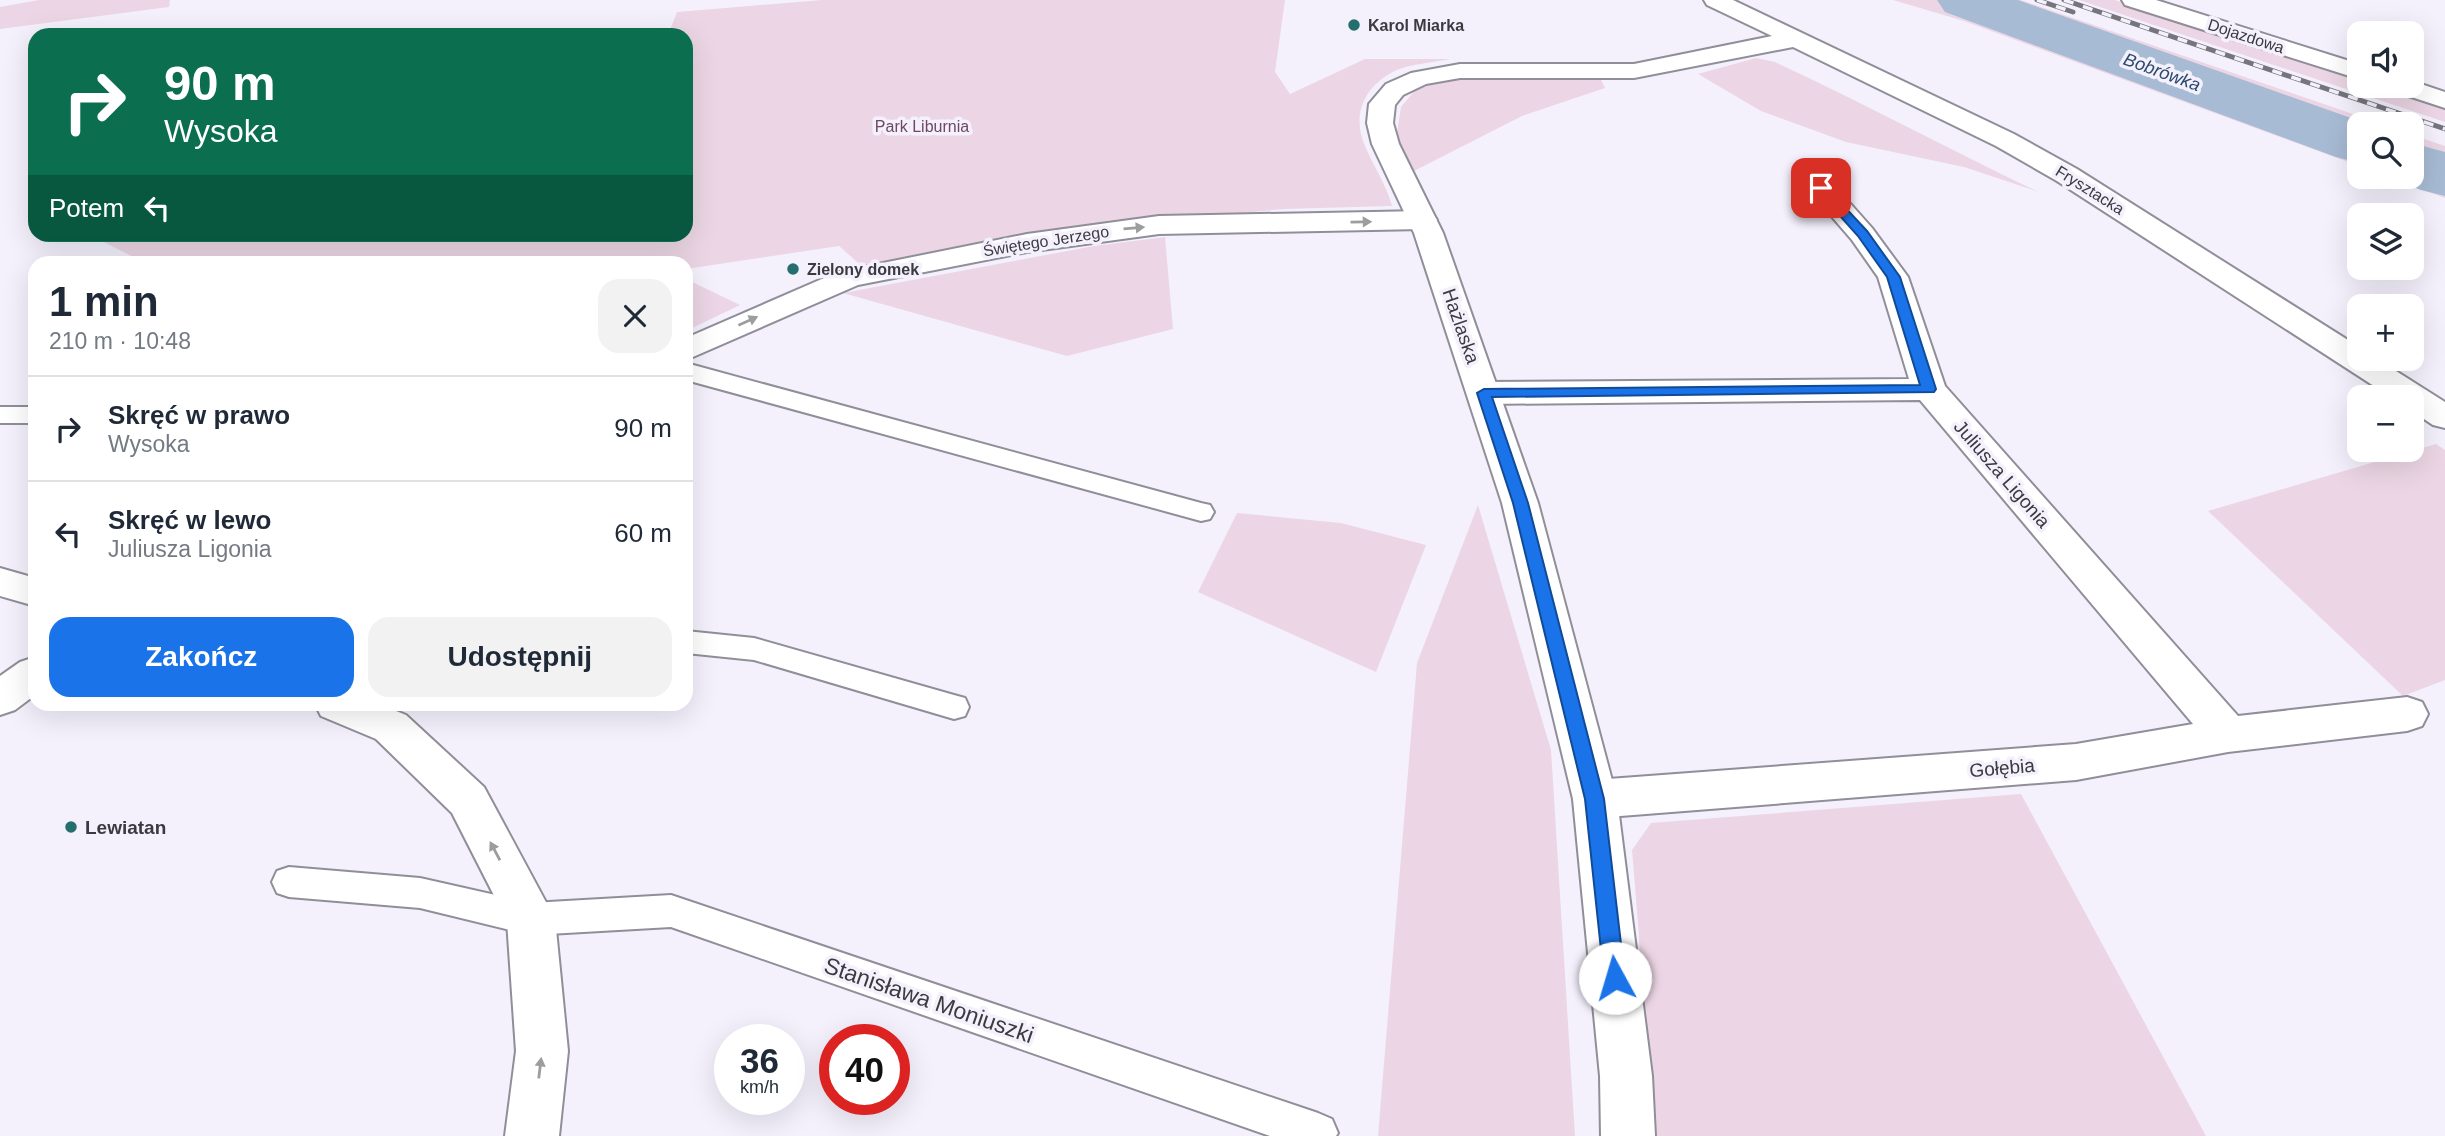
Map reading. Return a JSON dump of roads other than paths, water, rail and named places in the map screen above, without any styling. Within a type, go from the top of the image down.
[{"type":"street","name":"Frysztacka","points":[[1715,0],[2005,140],[2067,175],[2445,417]]},
{"type":"street","name":"Dojazdowa","points":[[2133,0],[2347,68]]},
{"type":"street","name":"Hażlaska","points":[[1669,66],[1752,19]]},
{"type":"street","name":"Hażlaska","points":[[1628,1136],[1626,1076],[1595,799],[1520,503],[1423,220],[1387,152],[1378,126],[1383,102],[1399,86],[1435,73],[1634,71],[1795,39]]},
{"type":"street","points":[[2424,93],[2445,100]]},
{"type":"street","name":"Juliusza Ligonia","points":[[1821,188],[1862,234],[1894,277],[1929,389],[2228,735]]},
{"type":"street","name":"Świętego Jerzego","points":[[693,347],[849,278],[1027,243],[1159,225],[1423,220]]},
{"type":"street","points":[[1484,393],[1929,389]]},
{"type":"street","points":[[0,582],[28,590]]},
{"type":"street","points":[[0,698],[28,678]]},
{"type":"street","points":[[353,711],[391,727],[468,800],[531,919],[542,1051],[531,1136]]},
{"type":"street","name":"Gołębia","points":[[1595,799],[2076,762],[2228,735],[2407,714]]},
{"type":"lane","points":[[693,374],[1201,512]]},
{"type":"lane","points":[[0,415],[28,415]]},
{"type":"lane","points":[[693,643],[754,649],[954,707]]},
{"type":"lane","name":"Stanisława Moniuszki","points":[[289,882],[420,893],[531,919],[671,911],[1318,1133]]},
{"type":"waterway","name":"Bobrówka","points":[[1965,0],[2347,139]]},
{"type":"waterway","name":"Bobrówka","points":[[2424,168],[2445,176]]},
{"type":"railway","points":[[2037,0],[2073,12]]},
{"type":"railway","points":[[2064,0],[2445,129]]},
{"type":"place","name":"Karol Miarka","points":[[1354,25]]},
{"type":"place","name":"Zielony domek","points":[[793,269]]},
{"type":"place","name":"Lewiatan","points":[[71,827]]},
{"type":"park label","name":"Park Liburnia","points":[[922,126]]}]
